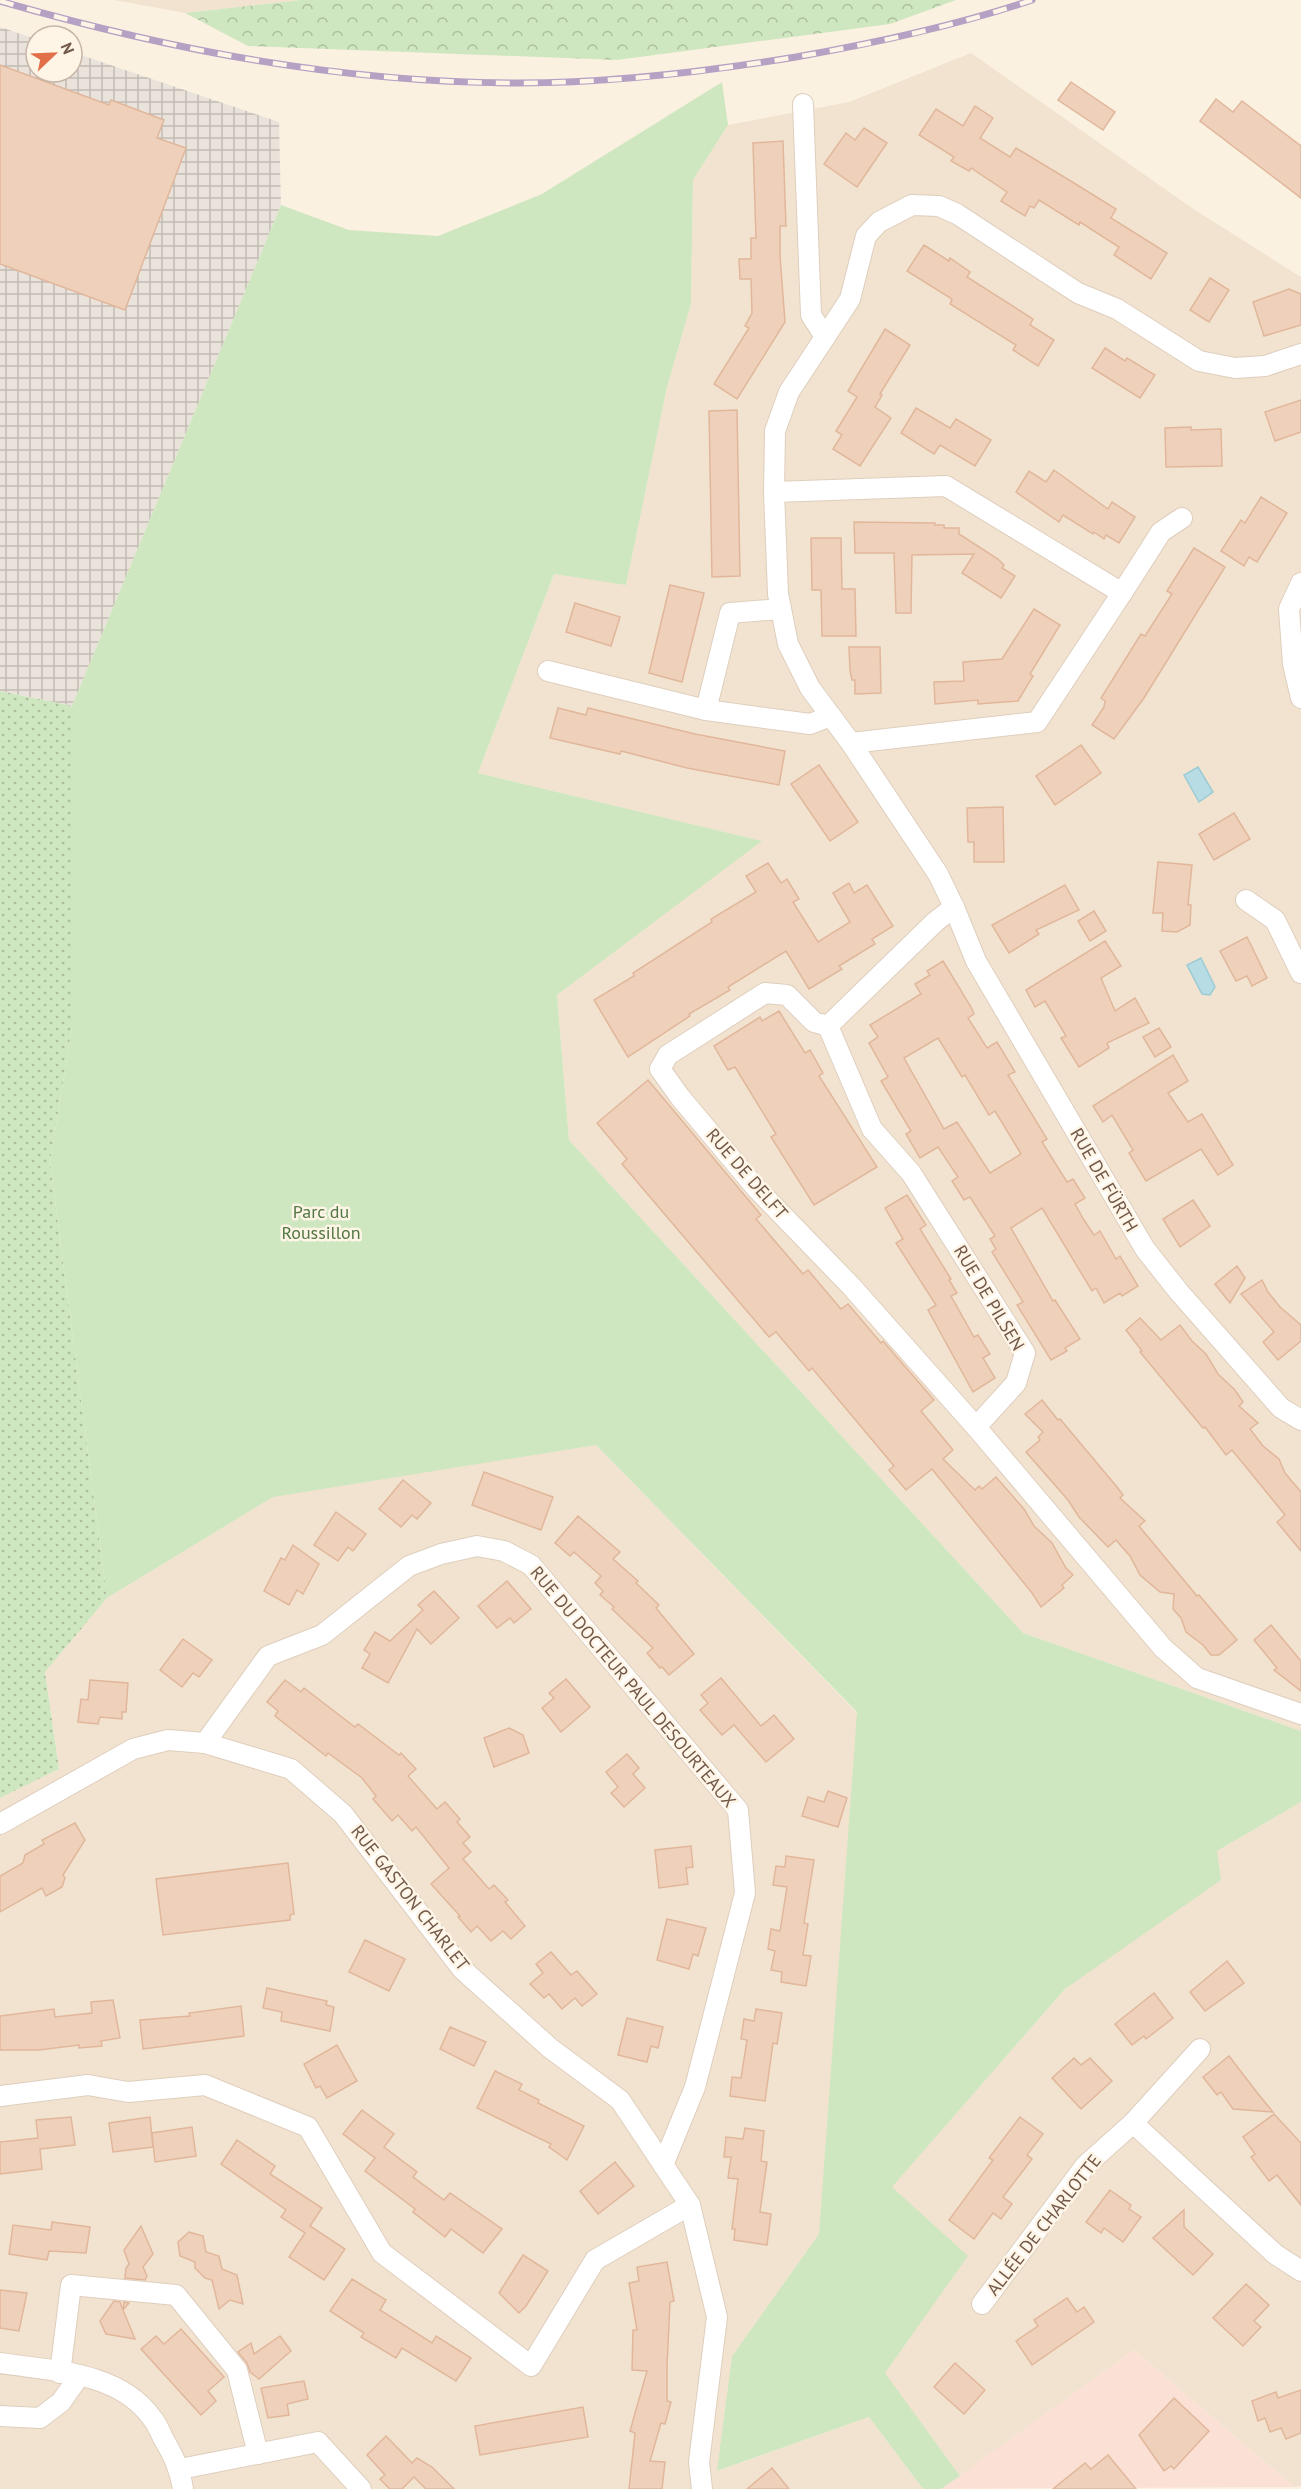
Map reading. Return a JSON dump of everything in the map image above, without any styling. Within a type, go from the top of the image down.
[{"type":"street","points":[[803,104],[811,315],[825,337]]},
{"type":"street","name":"RUE DE FÜRTH","points":[[1301,354],[1265,366],[1235,368],[1199,361],[1117,309],[1078,293],[957,214],[939,206],[912,205],[879,222],[866,236],[850,299],[789,392],[775,431],[774,492],[778,594],[788,644],[810,688],[851,743],[938,874],[976,961],[1145,1250],[1281,1408],[1301,1420]]},
{"type":"street","points":[[774,492],[946,486],[1122,593]]},
{"type":"street","points":[[851,743],[1037,722],[1161,532],[1182,518]]},
{"type":"street","points":[[1301,583],[1289,609],[1293,664],[1301,698]]},
{"type":"street","points":[[706,710],[730,613],[781,609]]},
{"type":"street","points":[[548,671],[706,710],[810,724],[831,716]]},
{"type":"street","points":[[1246,900],[1275,921],[1301,973]]},
{"type":"street","points":[[828,1026],[954,907]]},
{"type":"street","name":"RUE DE DELFT","points":[[828,1026],[814,1022],[787,995],[765,993],[668,1055],[660,1069],[680,1097],[757,1189],[851,1286],[976,1428]]},
{"type":"street","name":"RUE DE PILSEN","points":[[828,1026],[872,1129],[911,1173],[1025,1353],[1016,1383],[976,1428]]},
{"type":"street","points":[[976,1428],[1163,1648],[1197,1678],[1301,1714]]},
{"type":"street","name":"RUE DU DOCTEUR PAUL DESOURTEAUX","points":[[205,1743],[268,1656],[322,1635],[409,1566],[441,1554],[477,1546],[504,1551],[531,1565],[738,1810],[745,1893],[695,2087],[663,2165]]},
{"type":"street","name":"RUE GASTON CHARLET","points":[[0,1824],[133,1749],[168,1740],[205,1743],[291,1769],[343,1814],[462,1969],[550,2048],[620,2100],[690,2205],[717,2317],[699,2462],[702,2489]]},
{"type":"street","name":"ALLÉE DE CHARLOTTE","points":[[982,2304],[1085,2166],[1133,2123],[1200,2049]]},
{"type":"street","points":[[0,2096],[88,2085],[128,2092],[205,2085],[308,2127],[382,2253],[531,2366],[595,2260],[690,2205]]},
{"type":"street","points":[[1133,2123],[1275,2254],[1301,2271]]},
{"type":"street","points":[[0,2416],[40,2418],[61,2402],[70,2374],[71,2285],[176,2295],[237,2370],[258,2454]]},
{"type":"street","points":[[0,2363],[70,2374],[107,2383],[132,2398],[152,2417],[180,2469],[183,2489]]},
{"type":"street","points":[[180,2469],[318,2442],[361,2489]]},
{"type":"shaded area","points":[[114,0],[301,0],[185,13]]},
{"type":"shaded area","points":[[0,27],[24,35],[24,84],[84,84],[84,56],[279,122],[281,205],[72,706],[0,691]]},
{"type":"shaded area","points":[[971,53],[1192,208],[1301,277],[1301,1731],[1023,1633],[569,1140],[557,995],[761,841],[478,773],[554,574],[626,584],[667,387],[691,304],[693,180],[728,125],[849,102]]},
{"type":"shaded area","points":[[438,1436],[596,1445],[857,1713],[870,1856],[819,2234],[732,2356],[718,2471],[869,2417],[923,2489],[0,2489],[0,1798],[59,1769],[45,1672],[107,1598],[273,1497]]},
{"type":"shaded area","points":[[1301,1802],[1301,2486],[1294,2487],[1134,2350],[960,2476],[884,2373],[967,2256],[891,2187],[1068,1986],[1217,1851]]},
{"type":"shaded area","points":[[1134,2350],[1294,2487],[941,2489]]},
{"type":"green space","points":[[301,0],[956,0],[890,24],[617,60],[248,46],[185,13]]},
{"type":"green space","name":"Parc du Roussillon","points":[[722,82],[728,125],[693,180],[691,304],[667,387],[626,585],[554,574],[478,773],[762,841],[557,995],[569,1140],[1023,1633],[1301,1731],[1301,1802],[1217,1851],[1221,1880],[1065,1989],[892,2187],[968,2256],[885,2373],[960,2476],[941,2489],[923,2489],[869,2417],[717,2471],[732,2356],[819,2234],[857,1712],[596,1445],[273,1497],[107,1598],[50,1162],[72,1027],[72,706],[281,205],[349,230],[438,236],[542,194]]},
{"type":"green space","points":[[0,691],[72,706],[72,1027],[50,1162],[107,1598],[45,1672],[59,1769],[0,1798]]},
{"type":"water","points":[[1198,767],[1213,792],[1199,802],[1184,775]]},
{"type":"water","points":[[1201,958],[1215,987],[1210,995],[1202,994],[1187,965]]},
{"type":"building","points":[[0,65],[24,74],[24,84],[52,84],[109,105],[111,100],[164,120],[157,138],[186,148],[125,310],[0,264]]},
{"type":"building","points":[[1071,82],[1115,112],[1103,130],[1058,100]]},
{"type":"building","points":[[1216,99],[1233,112],[1242,101],[1301,146],[1301,198],[1200,121]]},
{"type":"building","points":[[975,106],[993,118],[980,138],[1010,157],[1016,148],[1074,183],[1116,209],[1111,218],[1167,253],[1151,279],[1114,255],[1119,247],[1039,200],[1034,208],[1030,206],[1025,216],[1001,201],[1007,192],[971,168],[969,171],[951,161],[954,157],[919,135],[936,109],[963,126]]},
{"type":"building","points":[[864,128],[887,143],[857,187],[824,164],[846,133],[855,140]]},
{"type":"building","points":[[783,141],[786,226],[780,226],[780,256],[785,322],[737,399],[714,384],[749,328],[745,326],[752,313],[751,279],[740,279],[739,259],[751,259],[751,238],[756,238],[753,143]]},
{"type":"building","points":[[924,245],[949,261],[950,258],[970,272],[967,277],[1033,319],[1030,325],[1054,340],[1038,366],[1013,350],[1016,345],[950,304],[952,299],[907,271]]},
{"type":"building","points":[[1210,278],[1229,290],[1209,322],[1190,310]]},
{"type":"building","points":[[1289,289],[1301,294],[1301,325],[1264,336],[1253,302]]},
{"type":"building","points":[[885,329],[910,345],[880,394],[882,395],[875,407],[891,418],[860,466],[833,449],[842,435],[836,431],[857,397],[848,391]]},
{"type":"building","points":[[1105,348],[1125,361],[1127,358],[1155,375],[1140,398],[1092,368]]},
{"type":"building","points":[[1301,400],[1301,432],[1275,441],[1265,412]]},
{"type":"building","points":[[916,408],[950,428],[956,419],[991,440],[975,466],[940,445],[934,454],[901,433]]},
{"type":"building","points":[[737,410],[740,576],[712,577],[709,411]]},
{"type":"building","points":[[1191,427],[1191,430],[1221,429],[1222,466],[1166,467],[1165,428]]},
{"type":"building","points":[[1054,470],[1108,509],[1112,502],[1135,517],[1119,543],[1106,535],[1104,539],[1094,532],[1093,534],[1063,515],[1059,522],[1016,492],[1029,471],[1046,482]]},
{"type":"building","points":[[1261,497],[1287,513],[1257,562],[1249,557],[1244,566],[1221,551],[1241,520],[1245,523]]},
{"type":"building","points":[[854,522],[935,523],[935,525],[944,525],[944,528],[959,528],[959,534],[998,559],[1004,565],[1002,568],[1015,576],[1001,598],[962,573],[974,554],[912,555],[911,613],[896,613],[894,553],[855,553]]},
{"type":"building","points":[[811,538],[841,538],[842,589],[855,589],[856,636],[822,636],[821,590],[812,590]]},
{"type":"building","points":[[1194,548],[1225,567],[1144,698],[1114,739],[1092,725],[1104,707],[1105,701],[1101,698],[1141,634],[1145,636],[1172,594],[1167,591]]},
{"type":"building","points":[[670,585],[704,593],[682,682],[649,673]]},
{"type":"building","points":[[575,603],[620,617],[611,646],[566,632]]},
{"type":"building","points":[[1034,609],[1060,625],[1030,674],[1033,676],[1018,701],[978,704],[978,700],[935,704],[934,682],[964,681],[963,662],[1002,659]]},
{"type":"building","points":[[849,647],[880,647],[881,693],[855,694],[855,680],[852,680],[850,670]]},
{"type":"building","points":[[558,708],[586,715],[588,708],[695,734],[785,751],[779,785],[687,768],[621,751],[620,754],[550,738]]},
{"type":"building","points":[[1081,745],[1101,773],[1055,805],[1036,776]]},
{"type":"building","points":[[819,765],[858,822],[830,841],[791,784]]},
{"type":"building","points":[[1003,807],[1004,862],[974,862],[974,842],[968,842],[967,808]]},
{"type":"building","points":[[1234,813],[1250,839],[1214,860],[1199,834]]},
{"type":"building","points":[[1158,862],[1192,865],[1188,905],[1191,905],[1190,925],[1177,932],[1162,931],[1163,913],[1153,913]]},
{"type":"building","points":[[768,863],[781,883],[787,879],[799,899],[793,902],[818,942],[850,922],[833,893],[849,883],[854,893],[867,885],[893,926],[872,939],[875,944],[839,966],[842,969],[809,989],[786,951],[728,987],[730,990],[689,1014],[690,1016],[628,1057],[594,1000],[634,976],[633,973],[712,922],[711,919],[756,892],[746,876]]},
{"type":"building","points":[[1065,885],[1079,910],[1036,930],[1039,934],[1009,953],[992,925]]},
{"type":"building","points":[[1094,911],[1106,931],[1090,941],[1078,921]]},
{"type":"building","points":[[1247,937],[1267,978],[1252,986],[1247,976],[1236,981],[1220,951]]},
{"type":"building","points":[[1105,941],[1121,966],[1101,978],[1115,1011],[1135,998],[1149,1023],[1107,1043],[1109,1048],[1079,1067],[1061,1038],[1066,1036],[1045,1001],[1035,1007],[1026,990]]},
{"type":"building","points":[[943,961],[971,1007],[974,1014],[968,1018],[987,1048],[997,1042],[1015,1072],[1008,1075],[1047,1139],[1042,1142],[1067,1182],[1073,1179],[1085,1198],[1075,1204],[1084,1220],[1094,1235],[1100,1231],[1116,1259],[1120,1256],[1138,1286],[1104,1303],[1096,1288],[1092,1291],[1042,1208],[1011,1228],[1053,1301],[1055,1300],[1080,1339],[1065,1348],[1067,1351],[1051,1360],[1017,1305],[1023,1302],[992,1252],[996,1249],[990,1239],[995,1236],[970,1197],[964,1200],[952,1181],[958,1177],[938,1147],[920,1158],[906,1134],[911,1131],[881,1081],[888,1077],[869,1043],[878,1037],[870,1025],[921,994],[915,984],[930,975],[927,971]],"holes":[[[938,1038],[962,1077],[965,1075],[989,1115],[995,1111],[1021,1154],[990,1173],[957,1122],[944,1129],[904,1058]]]},
{"type":"building","points":[[779,1011],[805,1053],[810,1050],[823,1073],[819,1076],[877,1167],[814,1205],[771,1137],[776,1134],[735,1067],[728,1070],[714,1046],[760,1017],[762,1021]]},
{"type":"building","points":[[1159,1028],[1171,1047],[1155,1057],[1143,1037]]},
{"type":"building","points":[[1173,1055],[1188,1081],[1168,1093],[1188,1122],[1202,1114],[1233,1165],[1218,1175],[1201,1149],[1146,1181],[1129,1153],[1133,1150],[1112,1115],[1103,1122],[1093,1106]]},
{"type":"building","points":[[648,1080],[761,1215],[756,1219],[803,1274],[808,1270],[841,1309],[848,1304],[934,1400],[921,1411],[953,1450],[943,1459],[975,1490],[979,1486],[982,1489],[996,1477],[1024,1509],[1034,1526],[1052,1543],[1066,1568],[1073,1575],[1062,1585],[1064,1588],[1041,1607],[932,1469],[906,1490],[889,1470],[894,1466],[812,1368],[809,1371],[776,1332],[769,1337],[622,1164],[627,1159],[597,1123]]},
{"type":"building","points":[[907,1195],[926,1225],[920,1229],[951,1279],[949,1280],[957,1293],[951,1296],[974,1337],[978,1335],[990,1354],[983,1358],[995,1378],[973,1392],[928,1310],[936,1305],[896,1243],[903,1239],[885,1208]]},
{"type":"building","points":[[1193,1200],[1210,1226],[1180,1247],[1163,1219]]},
{"type":"building","points":[[1237,1266],[1245,1278],[1230,1303],[1215,1284]]},
{"type":"building","points":[[1262,1280],[1280,1307],[1301,1325],[1301,1341],[1278,1360],[1263,1342],[1274,1332],[1241,1294]]},
{"type":"building","points":[[1140,1318],[1161,1340],[1180,1325],[1206,1354],[1218,1374],[1235,1390],[1243,1402],[1239,1406],[1258,1423],[1250,1429],[1263,1446],[1279,1459],[1285,1473],[1301,1492],[1301,1551],[1277,1522],[1285,1515],[1232,1450],[1226,1455],[1205,1427],[1203,1428],[1140,1352],[1142,1351],[1126,1330]]},
{"type":"building","points":[[1042,1400],[1117,1487],[1123,1495],[1120,1498],[1145,1521],[1139,1526],[1237,1640],[1219,1655],[1211,1655],[1203,1645],[1186,1632],[1181,1618],[1173,1609],[1174,1594],[1160,1592],[1140,1575],[1130,1556],[1116,1540],[1108,1547],[1079,1517],[1068,1500],[1026,1452],[1040,1440],[1038,1437],[1043,1432],[1025,1414]]},
{"type":"building","points":[[484,1472],[553,1497],[541,1530],[472,1505]]},
{"type":"building","points":[[403,1480],[431,1503],[417,1519],[412,1515],[401,1527],[379,1509]]},
{"type":"building","points":[[336,1512],[366,1534],[353,1551],[348,1547],[338,1561],[314,1545]]},
{"type":"building","points":[[578,1516],[620,1552],[613,1559],[638,1581],[636,1583],[659,1605],[656,1608],[694,1654],[669,1675],[647,1653],[653,1648],[600,1595],[603,1591],[595,1583],[601,1576],[574,1552],[570,1556],[555,1543]]},
{"type":"building","points":[[293,1545],[319,1564],[303,1594],[297,1590],[289,1605],[264,1591],[281,1558],[285,1560]]},
{"type":"building","points":[[507,1581],[531,1609],[514,1623],[510,1618],[497,1628],[478,1606]]},
{"type":"building","points":[[434,1591],[459,1618],[431,1644],[417,1629],[388,1683],[362,1668],[370,1654],[364,1650],[375,1632],[390,1641],[423,1610],[418,1605]]},
{"type":"building","points":[[1271,1625],[1301,1661],[1301,1691],[1274,1670],[1277,1668],[1254,1640]]},
{"type":"building","points":[[183,1639],[212,1660],[199,1677],[193,1673],[182,1687],[160,1670]]},
{"type":"building","points":[[721,1678],[761,1726],[774,1715],[794,1739],[766,1762],[734,1725],[722,1735],[700,1710],[708,1703],[701,1695]]},
{"type":"building","points":[[566,1679],[590,1707],[561,1732],[542,1708],[554,1698],[549,1693]]},
{"type":"building","points":[[90,1680],[128,1683],[126,1712],[122,1712],[122,1719],[100,1717],[98,1724],[78,1722],[81,1699],[88,1700]]},
{"type":"building","points":[[285,1680],[301,1692],[304,1688],[355,1727],[358,1724],[399,1755],[401,1753],[416,1769],[408,1776],[437,1809],[445,1802],[460,1819],[457,1822],[470,1837],[463,1843],[471,1852],[463,1859],[489,1889],[494,1885],[508,1900],[505,1902],[525,1926],[511,1939],[503,1931],[491,1941],[477,1926],[471,1932],[431,1884],[449,1868],[416,1827],[412,1831],[398,1815],[392,1821],[373,1799],[376,1796],[362,1778],[328,1753],[326,1756],[275,1716],[278,1711],[267,1702]]},
{"type":"building","points":[[509,1728],[523,1735],[529,1753],[494,1767],[484,1738]]},
{"type":"building","points":[[627,1754],[639,1768],[633,1774],[645,1788],[624,1807],[611,1793],[618,1787],[606,1772]]},
{"type":"building","points":[[828,1791],[847,1798],[838,1827],[802,1816],[808,1797],[824,1802]]},
{"type":"building","points":[[75,1823],[85,1840],[63,1875],[65,1878],[62,1887],[46,1896],[42,1888],[0,1912],[0,1876],[23,1863],[25,1855],[44,1844],[42,1840]]},
{"type":"building","points":[[691,1846],[693,1867],[686,1868],[688,1884],[659,1888],[655,1850]]},
{"type":"building","points":[[786,1856],[814,1860],[804,1923],[808,1924],[803,1955],[811,1956],[806,1986],[781,1982],[782,1972],[771,1970],[775,1951],[768,1949],[771,1929],[780,1931],[787,1887],[773,1885],[776,1866],[785,1867]]},
{"type":"building","points":[[288,1863],[294,1914],[290,1915],[290,1920],[163,1935],[156,1879]]},
{"type":"building","points":[[667,1919],[706,1928],[698,1956],[693,1954],[689,1969],[657,1960]]},
{"type":"building","points":[[365,1940],[405,1959],[389,1991],[349,1972]]},
{"type":"building","points":[[551,1952],[571,1975],[577,1971],[597,1994],[582,2006],[575,1998],[562,2009],[549,1994],[544,1998],[530,1984],[543,1973],[536,1964]]},
{"type":"building","points":[[1227,1961],[1244,1983],[1205,2011],[1190,1992]]},
{"type":"building","points":[[267,1988],[327,2001],[326,2005],[334,2007],[330,2031],[281,2021],[282,2012],[263,2008]]},
{"type":"building","points":[[1154,1993],[1173,2018],[1146,2039],[1144,2036],[1132,2045],[1115,2024]]},
{"type":"building","points":[[113,2000],[120,2038],[101,2041],[102,2046],[79,2048],[79,2045],[39,2050],[0,2050],[0,2016],[54,2009],[55,2017],[92,2013],[91,2002]]},
{"type":"building","points":[[241,2006],[244,2036],[143,2049],[140,2020],[190,2016],[189,2013]]},
{"type":"building","points":[[756,2009],[782,2013],[777,2044],[773,2043],[765,2101],[730,2096],[732,2077],[741,2078],[747,2040],[741,2039],[744,2019],[754,2021]]},
{"type":"building","points":[[627,2018],[663,2027],[658,2048],[651,2046],[647,2062],[618,2055]]},
{"type":"building","points":[[450,2027],[486,2042],[474,2066],[440,2049]]},
{"type":"building","points":[[337,2045],[357,2081],[327,2098],[320,2086],[316,2088],[304,2064]]},
{"type":"building","points":[[1229,2056],[1273,2112],[1233,2109],[1221,2092],[1217,2095],[1203,2077]]},
{"type":"building","points":[[1074,2058],[1081,2065],[1090,2058],[1112,2081],[1081,2109],[1052,2078]]},
{"type":"building","points":[[495,2071],[522,2084],[519,2090],[539,2100],[538,2103],[584,2126],[567,2160],[549,2147],[551,2144],[477,2108]]},
{"type":"building","points":[[362,2110],[394,2134],[384,2147],[417,2172],[413,2177],[444,2200],[450,2193],[502,2229],[483,2253],[451,2229],[445,2237],[413,2212],[415,2209],[365,2171],[375,2158],[343,2134]]},
{"type":"building","points":[[1274,2114],[1301,2143],[1301,2205],[1277,2175],[1269,2181],[1251,2157],[1255,2154],[1243,2137]]},
{"type":"building","points":[[71,2117],[75,2145],[40,2149],[42,2169],[0,2174],[0,2142],[38,2138],[36,2120]]},
{"type":"building","points":[[150,2117],[153,2147],[113,2152],[109,2123]]},
{"type":"building","points":[[1020,2117],[1043,2134],[1027,2155],[1032,2159],[1003,2197],[1012,2204],[1001,2219],[993,2213],[974,2239],[949,2220],[993,2160],[989,2158]]},
{"type":"building","points":[[192,2127],[196,2156],[155,2162],[152,2133]]},
{"type":"building","points":[[745,2128],[764,2131],[761,2161],[767,2162],[760,2212],[771,2214],[767,2245],[734,2240],[735,2229],[732,2229],[738,2179],[728,2178],[731,2157],[724,2157],[726,2137],[743,2139]]},
{"type":"building","points":[[237,2140],[275,2166],[270,2174],[322,2208],[310,2226],[345,2249],[324,2280],[289,2257],[305,2233],[281,2217],[286,2210],[221,2164]]},
{"type":"building","points":[[615,2162],[634,2186],[598,2214],[580,2191]]},
{"type":"building","points":[[1110,2190],[1131,2205],[1129,2209],[1141,2217],[1123,2242],[1104,2228],[1101,2233],[1086,2222]]},
{"type":"building","points":[[1184,2210],[1184,2227],[1213,2254],[1193,2275],[1153,2238]]},
{"type":"building","points":[[52,2222],[90,2227],[86,2253],[49,2251],[47,2260],[9,2254],[13,2225],[51,2230]]},
{"type":"building","points":[[141,2226],[153,2254],[143,2267],[147,2276],[145,2280],[125,2278],[129,2264],[124,2250]]},
{"type":"building","points":[[189,2232],[203,2236],[206,2252],[219,2256],[222,2269],[237,2275],[243,2304],[230,2300],[219,2309],[212,2280],[205,2278],[195,2268],[195,2262],[180,2256],[178,2242]]},
{"type":"building","points":[[523,2255],[548,2271],[519,2313],[499,2293]]},
{"type":"building","points":[[667,2262],[674,2301],[670,2302],[667,2366],[667,2401],[671,2402],[665,2424],[661,2423],[650,2461],[665,2462],[662,2489],[629,2489],[635,2433],[630,2431],[647,2371],[632,2370],[633,2330],[637,2330],[629,2283],[639,2281],[637,2267]]},
{"type":"building","points":[[352,2279],[386,2300],[380,2310],[432,2343],[436,2336],[471,2358],[456,2381],[402,2348],[396,2358],[361,2337],[364,2333],[330,2311]]},
{"type":"building","points":[[1246,2284],[1269,2305],[1254,2321],[1261,2327],[1243,2346],[1213,2318]]},
{"type":"building","points":[[0,2290],[27,2293],[19,2331],[0,2328]]},
{"type":"building","points":[[1067,2298],[1077,2312],[1084,2307],[1094,2322],[1032,2365],[1016,2341],[1038,2326],[1034,2320]]},
{"type":"building","points":[[114,2301],[120,2302],[135,2339],[106,2334],[100,2321]]},
{"type":"building","points":[[181,2329],[224,2377],[208,2391],[216,2401],[201,2415],[141,2349],[156,2336],[164,2344]]},
{"type":"building","points":[[280,2336],[291,2351],[259,2379],[250,2372],[247,2363],[238,2352],[251,2343],[254,2354]]},
{"type":"building","points":[[955,2363],[985,2390],[964,2414],[934,2387]]},
{"type":"building","points":[[304,2381],[308,2399],[287,2404],[289,2415],[268,2418],[261,2388]]},
{"type":"building","points":[[1301,2390],[1301,2433],[1286,2439],[1281,2428],[1270,2432],[1265,2418],[1258,2421],[1252,2401],[1276,2392],[1278,2398]]},
{"type":"building","points":[[1174,2398],[1209,2431],[1174,2469],[1171,2466],[1164,2471],[1139,2435]]},
{"type":"building","points":[[583,2407],[588,2437],[480,2455],[475,2426]]},
{"type":"building","points":[[386,2436],[412,2463],[417,2458],[432,2467],[454,2489],[426,2489],[414,2477],[402,2489],[390,2489],[380,2479],[385,2475],[367,2455]]},
{"type":"building","points":[[1108,2455],[1136,2489],[1053,2489],[1085,2463],[1091,2469]]},
{"type":"building","points":[[772,2468],[789,2489],[747,2489]]},
{"type":"railway","points":[[0,1],[128,34],[256,60],[387,77],[519,83],[658,76],[796,57],[915,33],[1032,0]]}]
